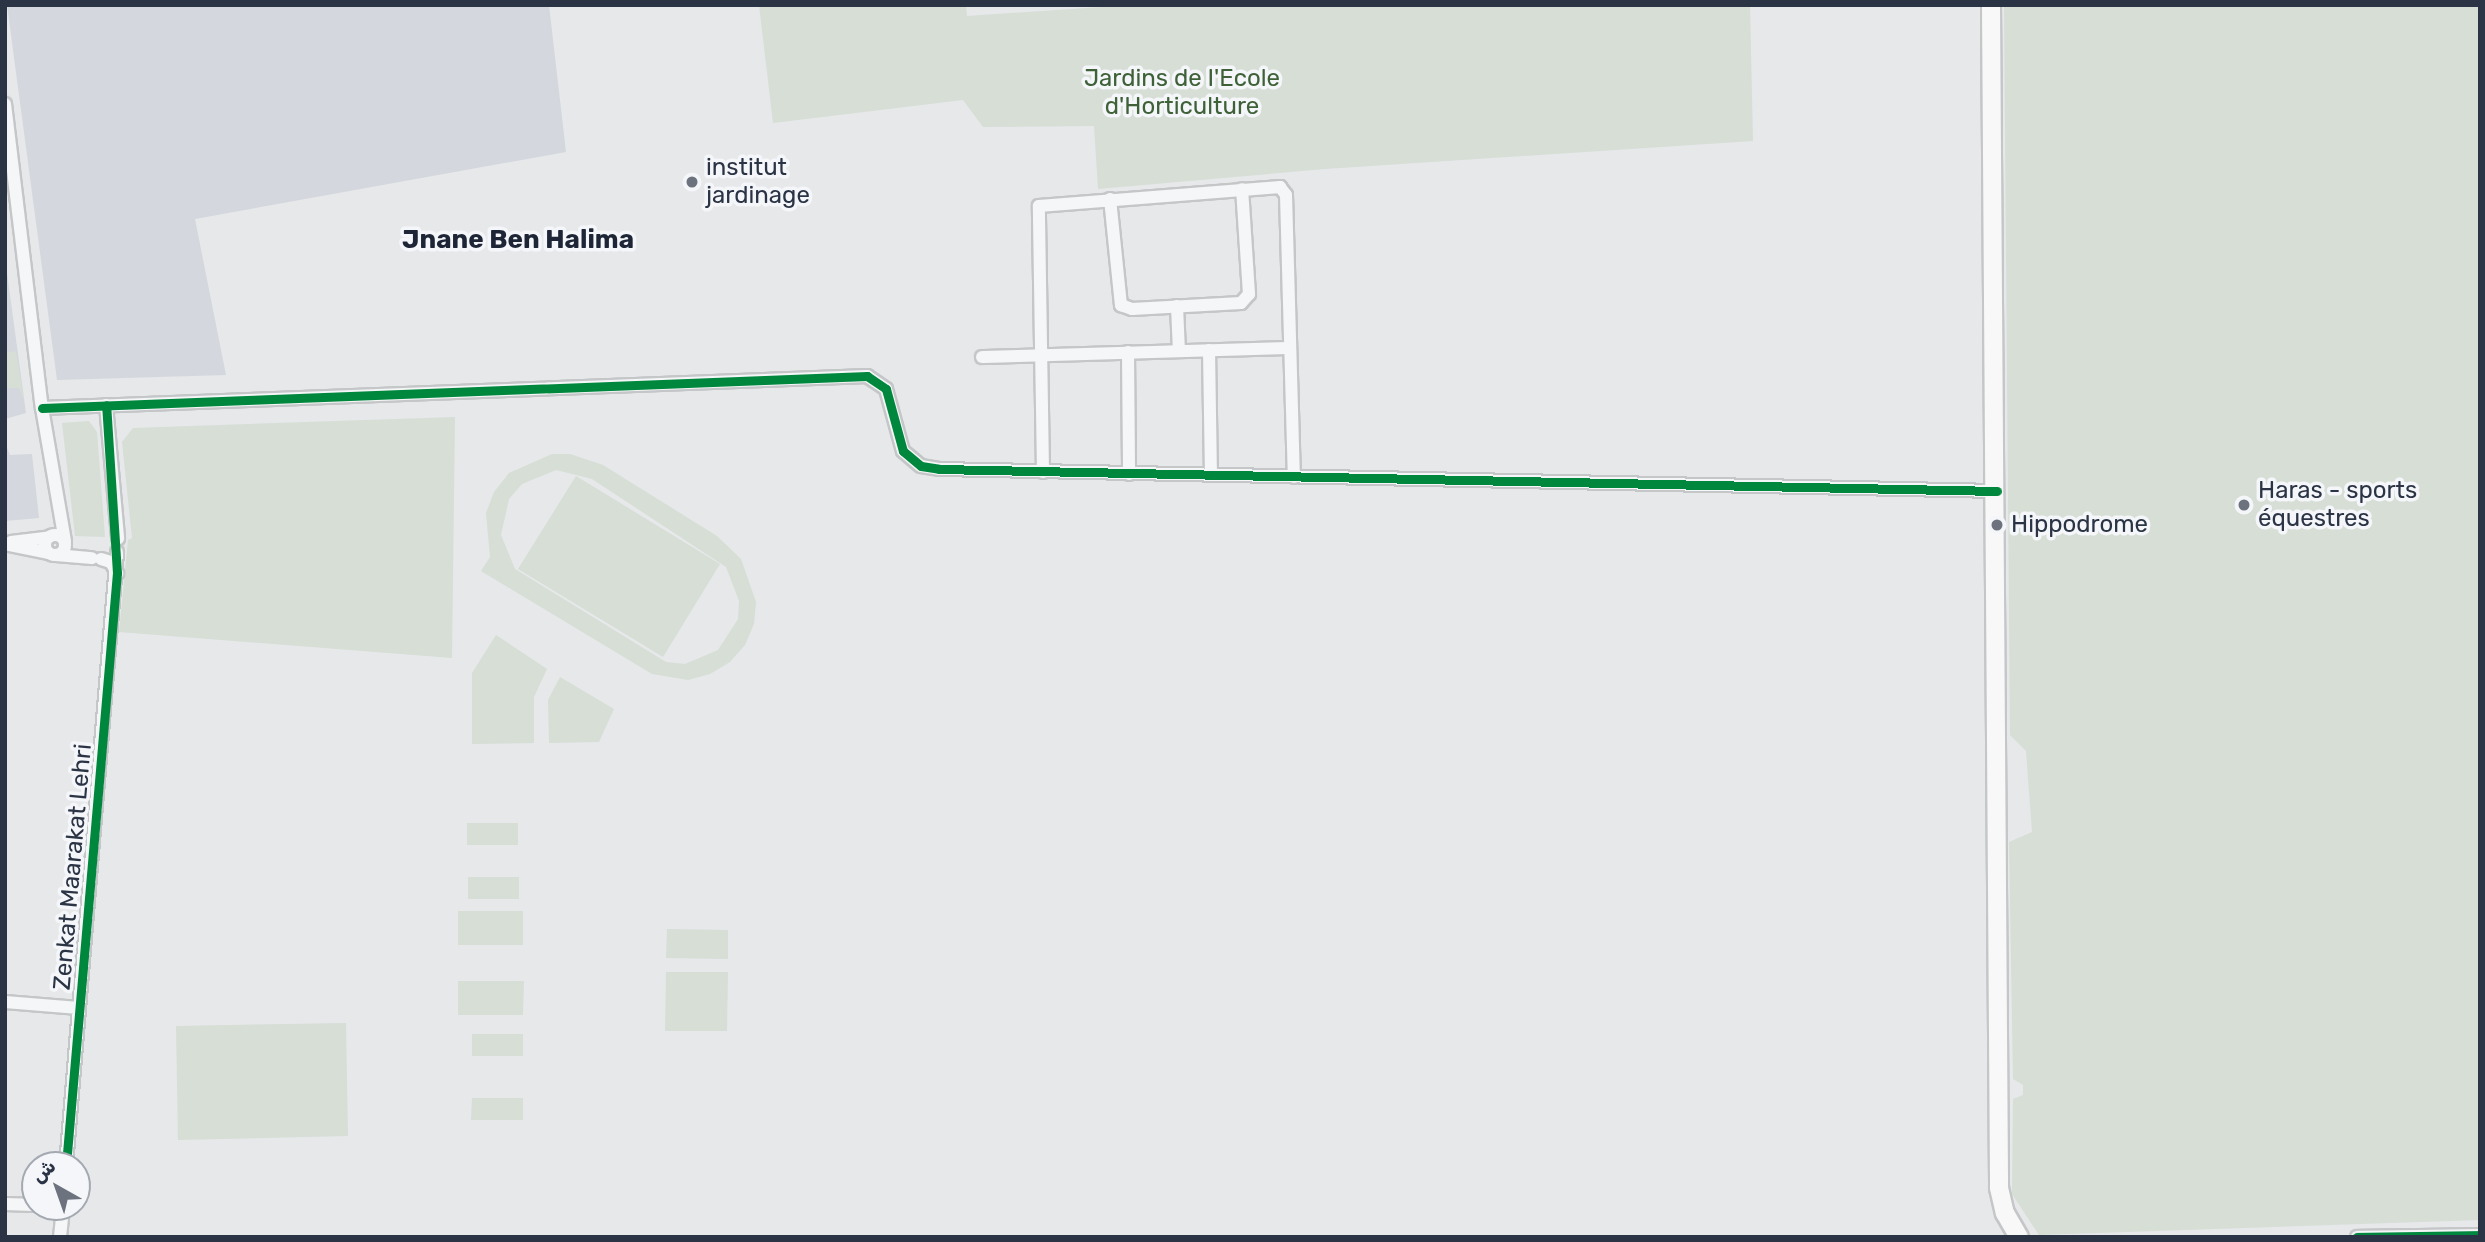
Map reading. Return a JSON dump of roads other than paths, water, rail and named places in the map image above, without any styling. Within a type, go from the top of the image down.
[{"type":"main road","points":[[1992,5],[1997,491],[1999,1188],[2005,1213],[2019,1237]]},
{"type":"street","points":[[6,110],[42,408],[57,510],[65,541],[64,551],[52,554]]},
{"type":"street","points":[[1043,472],[1036,210],[1047,202],[1280,187],[1286,195],[1294,477]]},
{"type":"street","points":[[1110,199],[1118,300],[1132,309],[1241,303],[1249,294],[1242,189]]},
{"type":"street","points":[[1177,306],[1179,351]]},
{"type":"street","points":[[982,357],[1290,348]]},
{"type":"street","points":[[1209,350],[1211,475]]},
{"type":"street","points":[[1128,352],[1129,474]]},
{"type":"street","points":[[42,408],[867,376],[886,389],[901,445],[921,466],[1129,474],[1997,491]]},
{"type":"street","points":[[106,405],[118,538]]},
{"type":"street","points":[[52,554],[45,545],[57,510]]},
{"type":"street","points":[[5,543],[50,536],[65,541]]},
{"type":"street","points":[[5,543],[52,554],[111,562],[117,573]]},
{"type":"street","name":"Zenkat Maarakat Lehri","points":[[67,1151],[117,552]]},
{"type":"street","points":[[5,1002],[79,1008]]},
{"type":"street","points":[[2357,1237],[2479,1236]]},
{"type":"place","name":"institut jardinage","points":[[692,182]]},
{"type":"place","name":"Haras - sports équestres","points":[[2244,505]]},
{"type":"place","name":"Hippodrome","points":[[1997,525]]},
{"type":"district","name":"Jnane Ben Halima","points":[[518,240]]},
{"type":"park label","name":"Jardins de I'Ecole d'Horticulture","points":[[1182,93]]}]
